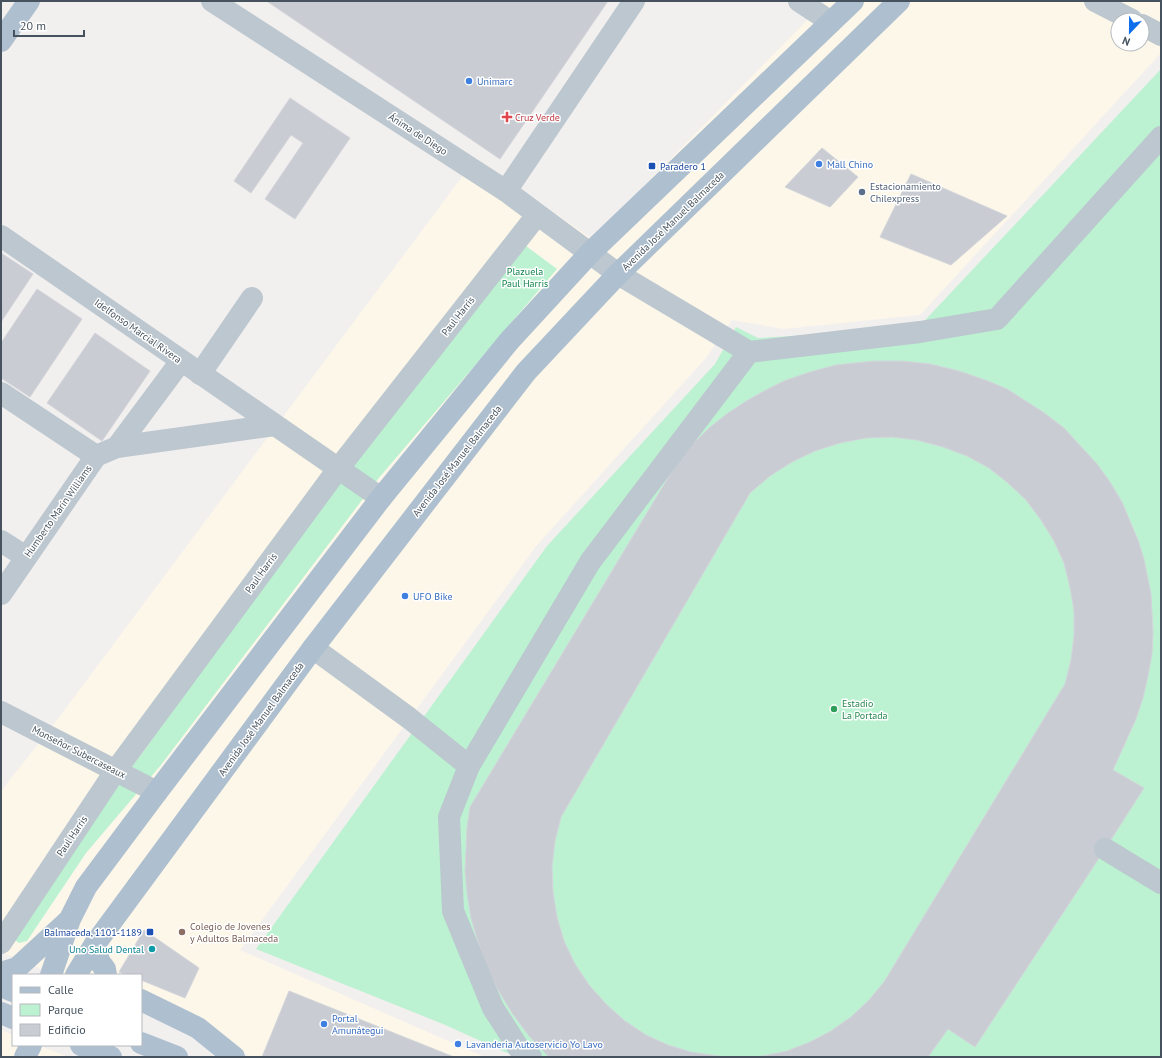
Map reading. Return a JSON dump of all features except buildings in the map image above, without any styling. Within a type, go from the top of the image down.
[{"type":"main road","points":[[1,41],[29,1]]},
{"type":"main road","points":[[51,974],[70,920],[86,887],[381,498],[510,340],[590,252],[852,1]]},
{"type":"main road","name":"Avenida José Manuel Balmaceda","points":[[77,974],[95,944],[313,648],[526,372],[618,274],[899,1]]},
{"type":"main road","points":[[1,973],[17,968],[70,920]]},
{"type":"main road","points":[[95,944],[99,961],[105,969],[106,974]]},
{"type":"main road","points":[[1,986],[12,991]]},
{"type":"main road","points":[[142,1000],[198,1028],[234,1057]]},
{"type":"main road","points":[[1,1013],[12,1018]]},
{"type":"main road","points":[[142,1043],[177,1057]]},
{"type":"main road","points":[[25,1057],[30,1046]]},
{"type":"main road","points":[[84,1046],[111,1057]]},
{"type":"street","name":"Ánima de Diego","points":[[212,1],[506,191],[618,274],[749,352]]},
{"type":"street","points":[[506,191],[634,1]]},
{"type":"street","points":[[799,1],[831,22]]},
{"type":"street","points":[[1095,1],[1116,12]]},
{"type":"street","points":[[1150,29],[1161,35]]},
{"type":"street","points":[[531,1057],[520,1050],[493,1008],[453,911],[449,817],[469,766],[590,562],[749,352],[920,332],[997,319],[1161,137]]},
{"type":"street","name":"Paul Harris","points":[[1,943],[116,770],[338,469],[537,215]]},
{"type":"street","name":"Idelfonso Marcial Rivera","points":[[1,236],[381,498]]},
{"type":"street","points":[[200,374],[252,298]]},
{"type":"street","points":[[117,447],[181,361]]},
{"type":"street","points":[[1,393],[96,456]]},
{"type":"street","points":[[117,447],[274,425]]},
{"type":"street","name":"Humberto Marín Williams","points":[[1,594],[96,456],[117,447]]},
{"type":"street","points":[[1,541],[26,557]]},
{"type":"street","points":[[313,648],[409,718],[469,766]]},
{"type":"street","name":"Monseñor Subercaseaux","points":[[1,712],[157,792]]},
{"type":"street","points":[[1105,849],[1161,883]]},
{"type":"shaded area","points":[[826,1],[1161,1],[1161,53],[920,315],[784,329],[732,320],[706,358],[537,545],[240,950],[485,1057],[251,1057],[142,1011],[142,974],[54,974],[1,952],[1,791],[57,720],[476,158],[592,239]]},
{"type":"shaded area","points":[[1,1030],[12,1035],[12,1046],[40,1046],[68,1057],[1,1057]]},
{"type":"green space","name":"Estadio La Portada","points":[[1161,69],[1161,1057],[516,1057],[443,1024],[256,949],[547,546],[715,364],[736,327],[758,338],[873,331],[914,332]]},
{"type":"green space","name":"Plazuela Paul Harris","points":[[526,246],[557,269],[378,479],[161,765],[86,853],[27,941],[19,943],[12,938],[13,921],[143,752],[351,462]]},
{"type":"place","name":"Unimarc","points":[[469,81]]},
{"type":"place","name":"Cruz Verde","points":[[507,117]]},
{"type":"place","name":"Mall Chino","points":[[819,164]]},
{"type":"place","name":"Paradero 1","points":[[652,166]]},
{"type":"place","name":"Estacionamiento Chilexpress","points":[[862,192]]},
{"type":"place","name":"UFO Bike","points":[[405,596]]},
{"type":"place","name":"Estadio La Portada","points":[[834,709]]},
{"type":"place","name":"Balmaceda, 1101-1189","points":[[150,932]]},
{"type":"place","name":"Colegio de Jovenes y Adultos Balmaceda","points":[[182,932]]},
{"type":"place","name":"Uno Salud Dental","points":[[152,949]]},
{"type":"place","name":"Portal Amunátegui","points":[[324,1024]]},
{"type":"place","name":"Lavanderia Autoservicio Yo Lavo","points":[[458,1044]]}]
